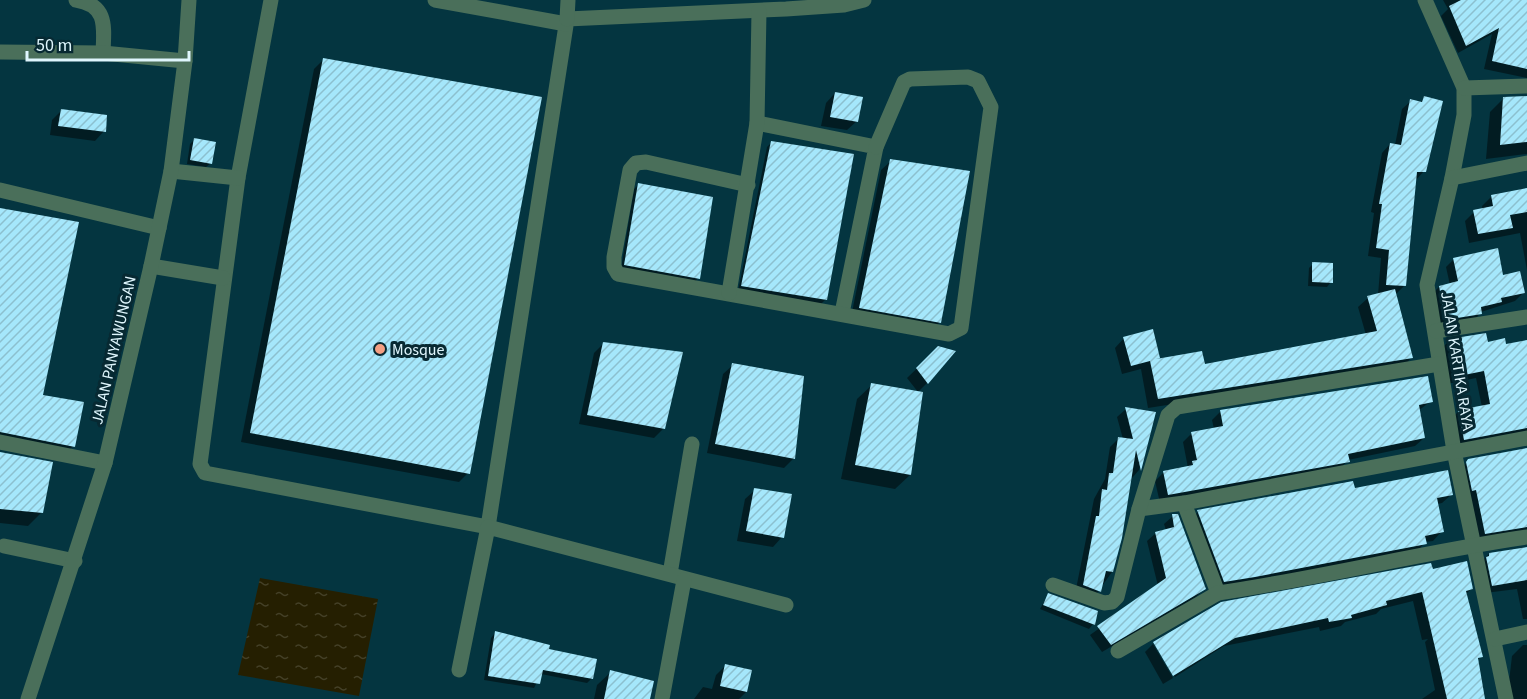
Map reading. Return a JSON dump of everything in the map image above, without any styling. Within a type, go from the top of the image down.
[{"type":"street","points":[[76,0],[88,2],[100,12],[104,26],[103,53]]},
{"type":"street","name":"JALAN PANYAWUNGAN","points":[[28,699],[75,561],[105,463],[151,266],[171,171],[189,0]]},
{"type":"street","points":[[271,0],[238,178],[223,278],[200,454],[200,464],[205,473],[488,526],[786,605]]},
{"type":"street","points":[[435,0],[566,21],[759,11],[786,5],[844,5],[864,0]]},
{"type":"street","points":[[459,670],[488,526],[568,0]]},
{"type":"street","name":"JALAN KARTIKA RAYA","points":[[1425,0],[1464,88],[1464,115],[1427,285],[1454,451],[1506,699]]},
{"type":"street","points":[[729,293],[757,123],[759,11]]},
{"type":"street","points":[[0,52],[103,53],[184,61]]},
{"type":"street","points":[[748,185],[646,162],[636,163],[630,170],[614,257],[614,267],[618,274],[950,334],[961,328],[991,107],[978,81],[968,77],[910,79],[904,82],[876,147],[842,313]]},
{"type":"street","points":[[1464,88],[1527,86]]},
{"type":"street","points":[[757,123],[876,147]]},
{"type":"street","points":[[1452,178],[1527,163]]},
{"type":"street","points":[[171,171],[238,178]]},
{"type":"street","points":[[0,190],[159,228]]},
{"type":"street","points":[[151,266],[223,278]]},
{"type":"street","points":[[1436,331],[1527,317]]},
{"type":"street","points":[[1053,585],[1104,603],[1112,602],[1117,597],[1139,509],[1168,415],[1177,407],[1439,364]]},
{"type":"street","points":[[1139,509],[1184,503],[1527,438]]},
{"type":"street","points":[[0,442],[105,463]]},
{"type":"street","points":[[662,699],[692,444]]},
{"type":"street","points":[[1184,503],[1218,593]]},
{"type":"street","points":[[1118,651],[1218,593],[1284,584],[1474,544],[1527,537]]},
{"type":"street","points":[[4,546],[75,561]]},
{"type":"street","points":[[1495,639],[1527,632]]},
{"type":"water","points":[[260,578],[378,599],[359,696],[238,675]]},
{"type":"building","points":[[1461,0],[1527,0],[1527,69],[1492,61],[1499,28],[1466,46],[1449,6]]},
{"type":"building","points":[[323,58],[542,97],[470,474],[250,433]]},
{"type":"building","points":[[835,92],[863,97],[858,122],[830,117]]},
{"type":"building","points":[[1424,96],[1443,101],[1426,172],[1417,172],[1406,286],[1386,285],[1389,250],[1376,248],[1382,204],[1379,204],[1390,143],[1401,145],[1410,99],[1422,102]]},
{"type":"building","points":[[1527,96],[1527,142],[1500,145],[1503,97]]},
{"type":"building","points":[[61,109],[107,115],[106,132],[58,126]]},
{"type":"building","points":[[194,138],[216,142],[212,164],[190,160]]},
{"type":"building","points":[[771,141],[854,154],[827,300],[741,286]]},
{"type":"building","points":[[890,159],[970,171],[941,323],[859,308]]},
{"type":"building","points":[[638,183],[713,197],[700,279],[624,265]]},
{"type":"building","points":[[1527,188],[1527,212],[1510,215],[1513,228],[1478,234],[1473,210],[1493,206],[1491,195]]},
{"type":"building","points":[[0,208],[79,222],[43,395],[84,402],[75,447],[0,432]]},
{"type":"building","points":[[1498,248],[1503,275],[1520,271],[1525,293],[1501,298],[1502,302],[1481,307],[1482,314],[1445,320],[1439,286],[1458,281],[1453,258]]},
{"type":"building","points":[[1312,262],[1333,263],[1333,283],[1312,282]]},
{"type":"building","points":[[1395,289],[1413,358],[1158,399],[1150,361],[1131,366],[1123,337],[1153,329],[1160,358],[1156,359],[1202,351],[1205,364],[1377,331],[1367,296]]},
{"type":"building","points":[[1486,333],[1488,342],[1505,338],[1506,344],[1527,340],[1527,428],[1464,440],[1458,410],[1490,404],[1484,371],[1454,377],[1449,339]]},
{"type":"building","points":[[603,342],[683,352],[665,429],[587,415]]},
{"type":"building","points":[[938,346],[956,351],[928,384],[916,368]]},
{"type":"building","points":[[732,363],[804,376],[795,459],[715,444]]},
{"type":"building","points":[[1428,376],[1433,402],[1419,405],[1425,438],[1348,454],[1350,462],[1168,495],[1163,471],[1193,465],[1192,461],[1197,460],[1191,432],[1223,426],[1220,410]]},
{"type":"building","points":[[871,383],[923,392],[911,475],[855,465]]},
{"type":"building","points":[[1125,407],[1156,412],[1141,471],[1136,450],[1122,538],[1113,572],[1106,571],[1101,592],[1083,585],[1096,516],[1099,516],[1102,489],[1107,490],[1109,473],[1113,473],[1118,437],[1133,439]]},
{"type":"building","points":[[1527,448],[1527,527],[1485,534],[1476,490],[1472,491],[1466,462],[1468,459]]},
{"type":"building","points":[[0,452],[53,462],[43,513],[0,509]]},
{"type":"building","points":[[1448,470],[1453,495],[1437,498],[1444,532],[1425,536],[1427,544],[1224,582],[1197,510],[1353,481],[1355,488]]},
{"type":"building","points":[[754,488],[792,494],[784,538],[746,531]]},
{"type":"building","points":[[1172,514],[1178,514],[1206,589],[1111,645],[1097,626],[1166,578],[1155,532],[1174,527]]},
{"type":"building","points":[[1527,547],[1527,580],[1492,586],[1486,557],[1489,553]]},
{"type":"building","points":[[1467,561],[1473,589],[1466,591],[1483,657],[1478,658],[1485,699],[1447,699],[1422,592],[1386,601],[1387,605],[1351,615],[1352,618],[1329,622],[1328,618],[1235,638],[1173,676],[1153,642],[1221,602],[1431,563],[1433,569]]},
{"type":"building","points":[[1048,593],[1098,611],[1095,625],[1043,605]]},
{"type":"building","points":[[495,631],[550,645],[549,649],[597,659],[593,679],[543,670],[540,684],[488,676]]},
{"type":"building","points":[[725,664],[752,670],[747,692],[720,686]]},
{"type":"building","points":[[610,670],[654,681],[650,699],[604,699]]},
{"type":"place","name":"Mosque","points":[[380,349]]}]
